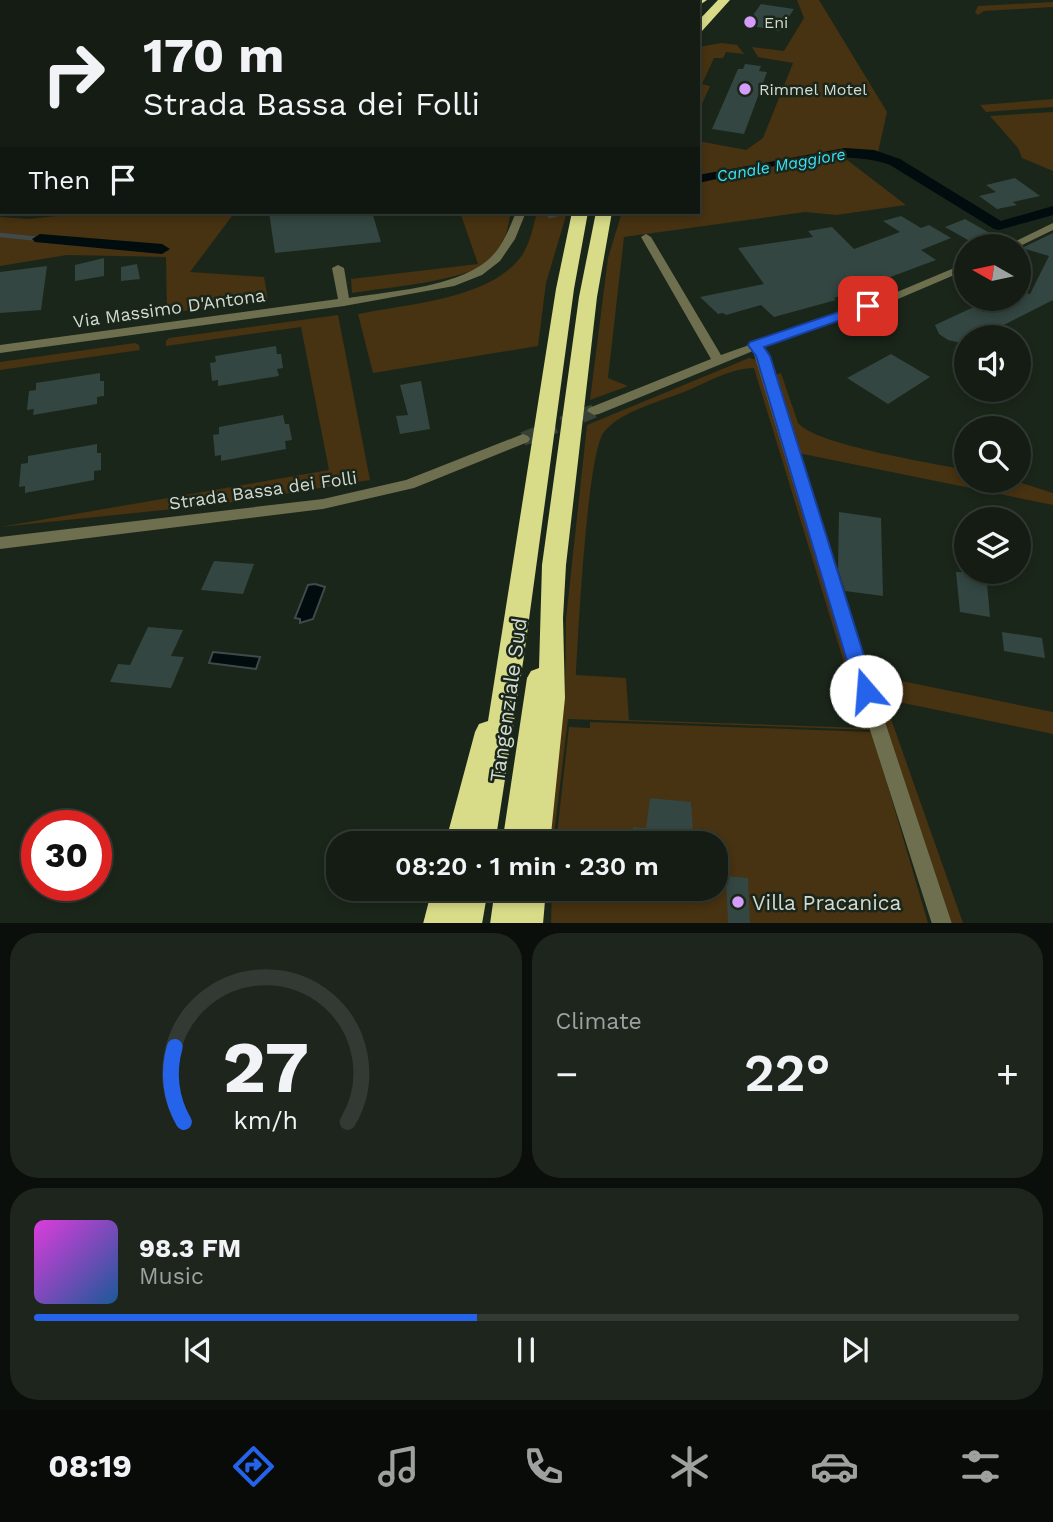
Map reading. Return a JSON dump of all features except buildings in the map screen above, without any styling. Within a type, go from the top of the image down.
[{"type":"highway","points":[[700,26],[724,0]]},
{"type":"highway","points":[[483,831],[520,604],[533,441],[547,417],[565,289],[580,214]]},
{"type":"highway","points":[[537,831],[552,698],[551,618],[554,565],[592,268],[604,214]]},
{"type":"highway","name":"Tangenziale Sud","points":[[518,831],[554,565]]},
{"type":"highway","points":[[462,831],[520,604]]},
{"type":"highway","points":[[438,923],[444,901]]},
{"type":"highway","points":[[467,923],[471,901]]},
{"type":"highway","points":[[505,923],[508,901]]},
{"type":"highway","points":[[527,923],[530,901]]},
{"type":"street","name":"Via Massimo D'Antona","points":[[0,349],[344,302],[466,279],[501,256],[520,214]]},
{"type":"street","points":[[1031,236],[1053,226]]},
{"type":"street","points":[[646,237],[718,360]]},
{"type":"street","points":[[338,268],[344,302]]},
{"type":"street","points":[[594,411],[755,345],[900,295],[954,271]]},
{"type":"street","points":[[755,345],[763,356],[834,592],[942,923]]},
{"type":"street","name":"Strada Bassa dei Folli","points":[[0,543],[323,504],[409,484],[533,441]]},
{"type":"shaded area","points":[[797,0],[819,0],[887,112],[877,157],[842,156],[906,205],[836,215],[805,212],[624,237],[608,378],[628,386],[590,400],[608,258],[621,214],[700,214],[700,141],[746,150],[763,138],[793,63],[758,57],[752,47],[784,51],[804,18]]},
{"type":"shaded area","points":[[1053,2],[1053,7],[984,11],[978,15],[975,12],[978,6]]},
{"type":"shaded area","points":[[721,43],[737,45],[744,54],[726,52],[723,58],[714,58],[702,84],[710,86],[700,108],[700,47]]},
{"type":"shaded area","points":[[1053,99],[1053,107],[986,112],[980,105]]},
{"type":"shaded area","points":[[1053,112],[1053,171],[1022,158],[1018,148],[990,116]]},
{"type":"shaded area","points":[[75,214],[234,214],[190,272],[264,277],[268,300],[167,313],[166,257],[67,255],[0,266],[0,217],[29,219]]},
{"type":"shaded area","points":[[461,214],[511,214],[499,251],[490,261],[478,268],[444,279],[352,293],[351,279],[478,264]]},
{"type":"shaded area","points":[[536,214],[566,214],[546,283],[538,346],[373,373],[358,314],[445,298],[488,283],[506,272],[520,258],[529,242]]},
{"type":"shaded area","points":[[338,315],[370,480],[221,504],[0,527],[329,470],[301,327],[166,346],[166,341],[169,338]]},
{"type":"shaded area","points":[[135,343],[140,350],[0,370],[0,362]]},
{"type":"shaded area","points":[[749,358],[758,360],[873,730],[568,719],[554,831],[549,831],[565,693],[566,619],[587,425]],"holes":[[[754,368],[864,728],[629,720],[626,678],[576,675],[584,548],[598,447],[604,432],[620,418],[736,370]]]},
{"type":"shaded area","points":[[781,373],[798,423],[809,431],[850,446],[954,468],[954,485],[798,453],[773,376]]},
{"type":"shaded area","points":[[1031,486],[1053,493],[1053,505],[994,493],[1031,493]]},
{"type":"shaded area","points":[[308,585],[325,587],[313,619],[300,623],[300,619],[295,618]]},
{"type":"shaded area","points":[[213,652],[260,657],[256,669],[209,663]]},
{"type":"shaded area","points":[[867,674],[1053,712],[1053,734],[884,699],[963,923],[950,923]]},
{"type":"shaded area","points":[[590,722],[872,732],[928,923],[551,923],[552,901],[728,901],[728,831],[557,831],[569,727],[590,728]]},
{"type":"waterway","name":"Canale Maggiore","points":[[700,179],[822,155],[845,152],[874,154],[895,162],[999,226],[1053,210]]},
{"type":"waterway","points":[[550,216],[557,214]]},
{"type":"waterway","points":[[0,235],[40,239]]},
{"type":"waterway","points":[[40,239],[162,249]]},
{"type":"tunnel","points":[[523,439],[594,411]]},
{"type":"place","name":"Eni","points":[[750,22]]},
{"type":"place","name":"Rimmel Motel","points":[[745,89]]},
{"type":"place","name":"Villa Pracanica","points":[[738,902]]},
{"type":"route","points":[[866,691],[827,572],[763,356],[755,345],[868,306]]}]
